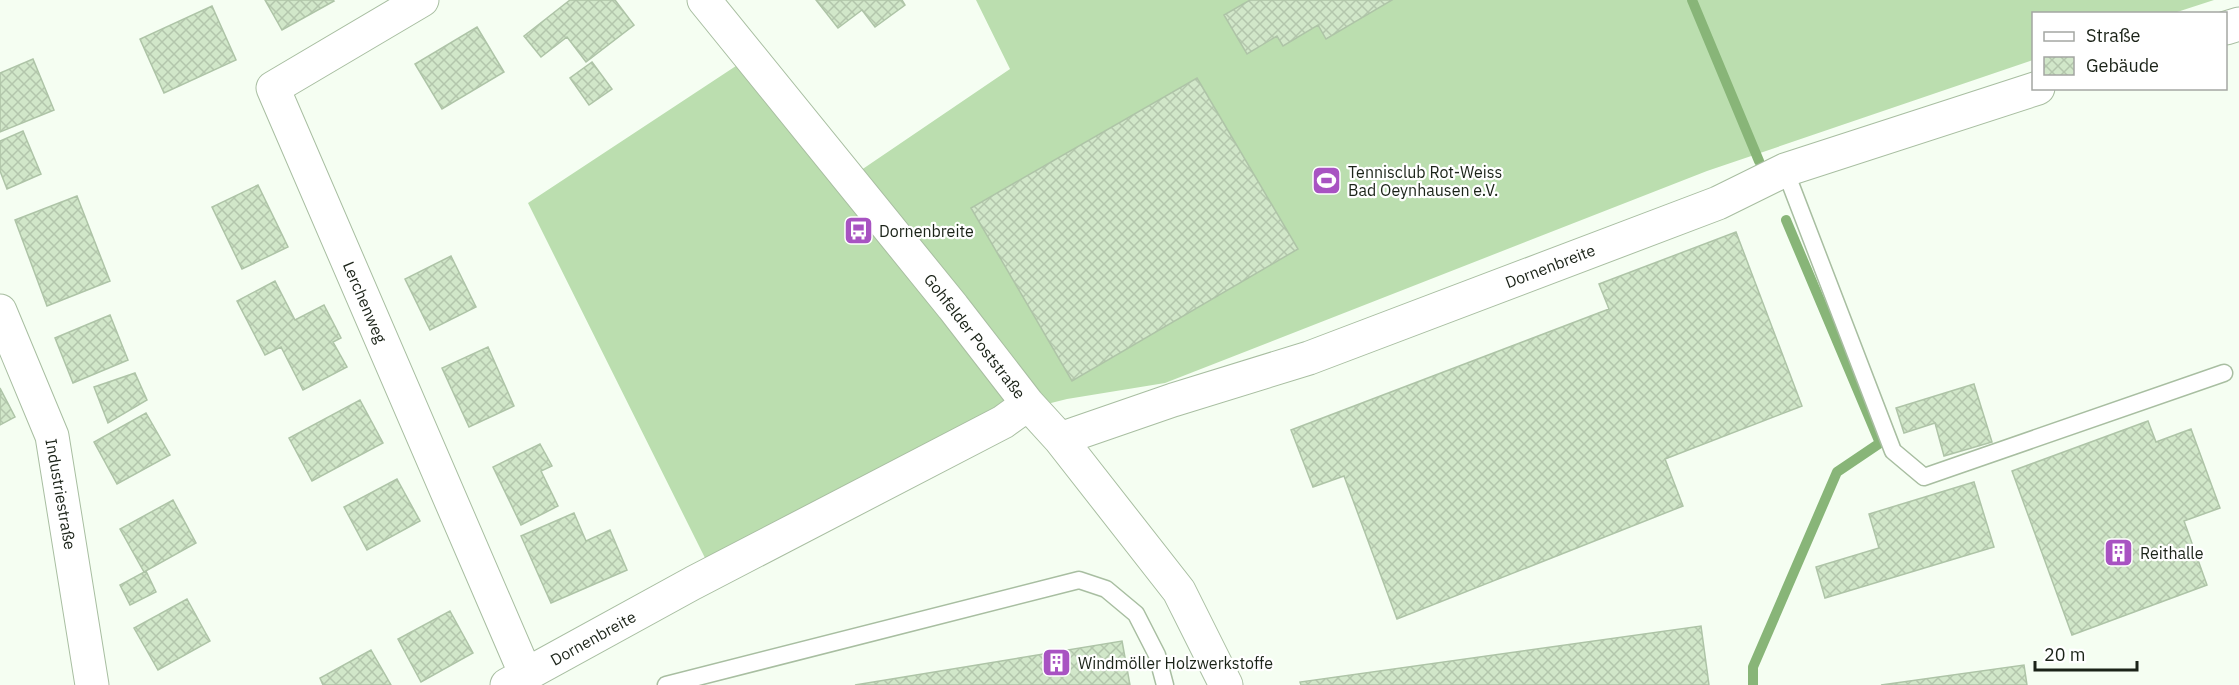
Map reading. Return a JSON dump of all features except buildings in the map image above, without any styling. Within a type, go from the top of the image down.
[{"type":"street","name":"Lerchenweg","points":[[422,0],[273,88],[516,680]]},
{"type":"street","name":"Gohfelder Poststraße","points":[[704,0],[953,307],[1028,404],[1060,439],[1179,591],[1226,685]]},
{"type":"street","name":"Dornenbreite","points":[[1060,439],[1173,400],[1309,358],[1718,203],[1785,170],[2032,90]]},
{"type":"street","name":"Industriestraße","points":[[0,311],[52,436],[92,685]]},
{"type":"street","name":"Dornenbreite","points":[[516,680],[693,583],[1003,422],[1028,404]]},
{"type":"lane","points":[[1785,170],[1893,451],[1924,477],[2224,373]]},
{"type":"lane","points":[[666,685],[1079,580],[1107,589],[1136,614],[1157,655],[1165,685]]},
{"type":"green space","points":[[976,0],[2214,0],[2177,12],[2032,12],[2032,60],[1707,171],[1165,383],[1067,399],[999,416],[709,566],[528,203],[742,62],[845,181],[1010,69]]},
{"type":"waterway","points":[[1692,0],[1759,161]]},
{"type":"waterway","points":[[1753,685],[1753,667],[1837,472],[1880,443],[1786,220]]},
{"type":"place","name":"Tennisclub Rot-Weiss Bad Oeynhausen e.V.","points":[[1327,181]]},
{"type":"place","name":"Dornenbreite","points":[[858,231]]},
{"type":"place","name":"Reithalle","points":[[2119,553]]},
{"type":"place","name":"Windmöller Holzwerkstoffe","points":[[1057,663]]}]
